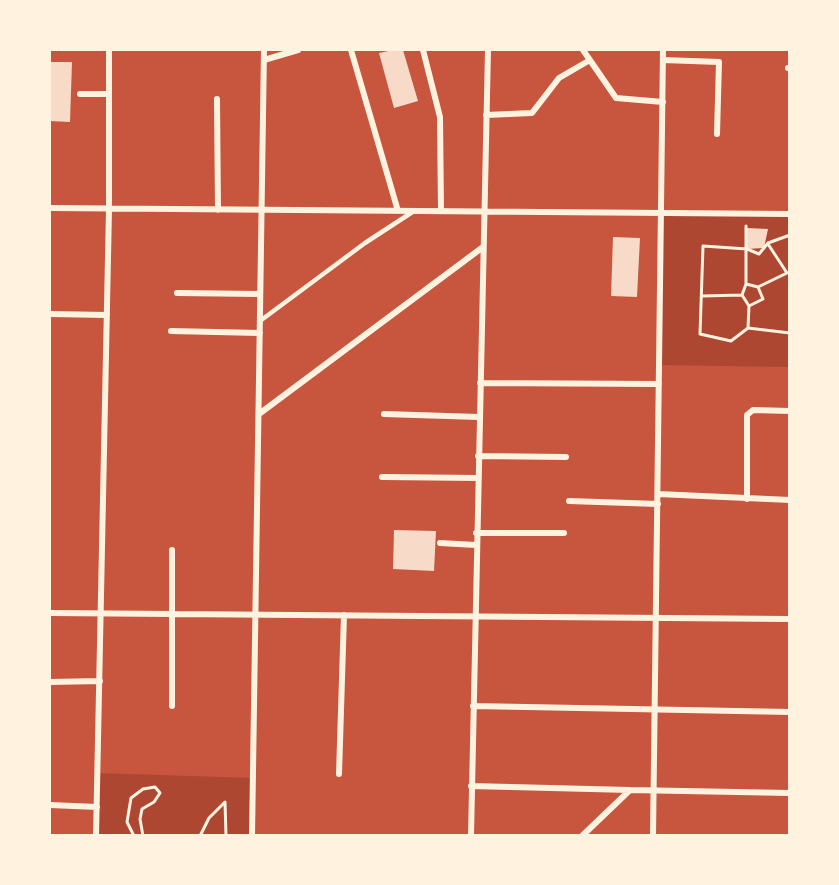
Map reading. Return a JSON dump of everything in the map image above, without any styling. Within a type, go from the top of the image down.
[{"type":"street","points":[[96,836],[109,209],[109,50]]},
{"type":"street","points":[[252,836],[264,50]]},
{"type":"street","points":[[264,60],[298,50]]},
{"type":"street","points":[[351,50],[398,211]]},
{"type":"street","points":[[423,50],[440,117],[441,211]]},
{"type":"street","points":[[471,836],[488,50]]},
{"type":"street","points":[[583,50],[616,98],[663,102]]},
{"type":"street","points":[[652,836],[663,50]]},
{"type":"street","points":[[486,115],[532,113],[559,78],[590,60]]},
{"type":"street","points":[[663,60],[719,62],[717,134]]},
{"type":"street","points":[[80,94],[109,94]]},
{"type":"street","points":[[217,99],[218,210]]},
{"type":"street","points":[[50,208],[789,214]]},
{"type":"street","points":[[259,414],[483,247]]},
{"type":"street","points":[[177,293],[261,294]]},
{"type":"street","points":[[50,314],[107,315]]},
{"type":"street","points":[[171,331],[260,333]]},
{"type":"street","points":[[480,383],[659,384]]},
{"type":"street","points":[[747,498],[747,415],[753,410],[789,411]]},
{"type":"street","points":[[384,414],[479,417]]},
{"type":"street","points":[[478,456],[566,457]]},
{"type":"street","points":[[382,477],[478,478]]},
{"type":"street","points":[[658,494],[789,500]]},
{"type":"street","points":[[570,501],[658,504]]},
{"type":"street","points":[[476,533],[564,533]]},
{"type":"street","points":[[440,543],[476,544]]},
{"type":"street","points":[[172,550],[172,706]]},
{"type":"street","points":[[50,613],[656,616],[789,619]]},
{"type":"street","points":[[339,774],[344,615]]},
{"type":"street","points":[[50,682],[100,681]]},
{"type":"street","points":[[473,706],[789,712]]},
{"type":"street","points":[[471,786],[789,793]]},
{"type":"street","points":[[582,836],[630,790]]},
{"type":"street","points":[[50,805],[97,807]]},
{"type":"lane","points":[[260,321],[365,243],[414,211]]},
{"type":"path","points":[[742,295],[746,284],[746,212]]},
{"type":"path","points":[[789,235],[768,243],[759,254],[747,249],[703,246],[700,334],[731,342],[748,328],[789,333]]},
{"type":"path","points":[[746,284],[758,287],[788,275],[768,243]]},
{"type":"path","points":[[749,306],[763,299],[758,287]]},
{"type":"path","points":[[701,296],[742,295]]},
{"type":"path","points":[[742,295],[749,306],[748,328]]},
{"type":"path","points":[[134,836],[127,822],[131,798],[143,789],[155,787],[160,793],[154,802],[142,809],[140,819],[144,836]]},
{"type":"path","points":[[200,836],[209,818],[225,802],[226,836]]},
{"type":"shaded area","points":[[662,212],[789,214],[789,367],[660,365]]},
{"type":"shaded area","points":[[98,773],[253,778],[252,835],[96,836]]},
{"type":"building","points":[[403,50],[418,101],[394,108],[379,53]]},
{"type":"building","points":[[50,62],[72,62],[70,122],[50,121]]},
{"type":"building","points":[[747,228],[768,229],[764,248],[747,249]]},
{"type":"building","points":[[613,237],[640,238],[637,297],[611,296]]},
{"type":"building","points":[[394,530],[436,531],[434,571],[393,569]]}]
